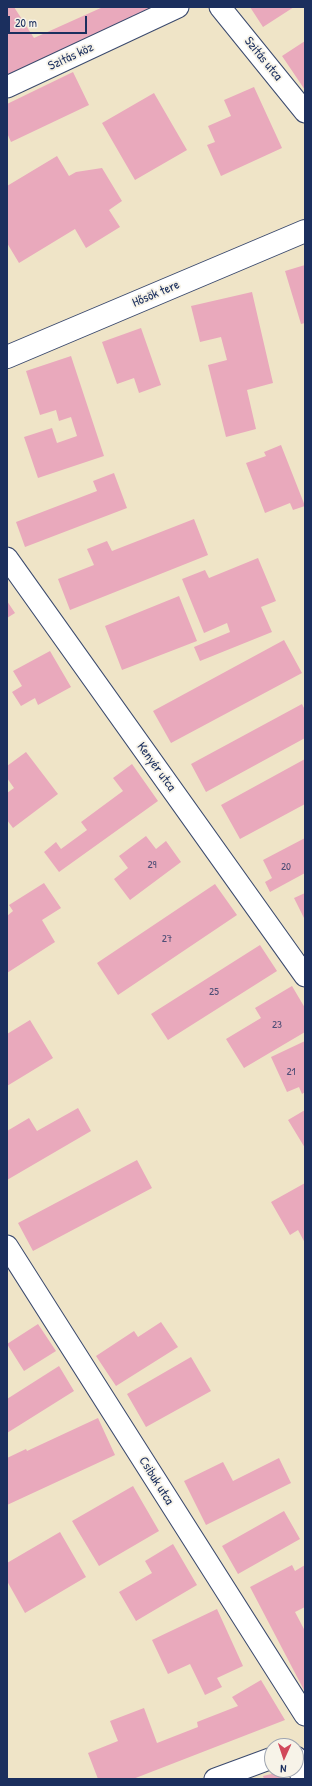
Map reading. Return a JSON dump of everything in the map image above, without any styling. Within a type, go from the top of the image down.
[{"type":"street","name":"Szitás köz","points":[[7,87],[178,7]]},
{"type":"street","name":"Szitás utca","points":[[220,7],[305,112]]},
{"type":"street","name":"Hősök tere","points":[[7,356],[305,231]]},
{"type":"street","name":"Kenyér utca","points":[[7,558],[305,976]]},
{"type":"street","name":"Csibuk utca","points":[[7,1246],[305,1715]]},
{"type":"street","points":[[215,1779],[264,1761]]},
{"type":"building","points":[[7,7],[14,7],[34,38],[103,7],[169,7],[7,79]]},
{"type":"building","points":[[250,7],[294,7],[263,27]]},
{"type":"building","points":[[305,41],[305,90],[282,56]]},
{"type":"building","points":[[73,72],[89,105],[11,142],[7,133],[7,104]]},
{"type":"building","points":[[254,87],[282,148],[221,176],[207,145],[215,142],[208,126],[231,116],[224,100]]},
{"type":"building","points":[[154,93],[187,150],[135,180],[102,123]]},
{"type":"building","points":[[57,156],[69,176],[76,172],[102,168],[122,201],[109,210],[120,227],[86,248],[75,229],[19,263],[7,243],[7,186]]},
{"type":"building","points":[[305,265],[305,323],[301,324],[285,271]]},
{"type":"building","points":[[252,292],[273,383],[247,390],[256,429],[226,437],[208,365],[227,360],[221,337],[200,342],[191,306]]},
{"type":"building","points":[[141,328],[161,385],[139,393],[134,378],[117,384],[102,342]]},
{"type":"building","points":[[71,356],[104,456],[38,478],[24,437],[52,428],[57,443],[77,436],[71,417],[59,421],[56,410],[40,415],[26,371]]},
{"type":"building","points":[[281,445],[305,506],[293,510],[290,503],[265,513],[246,463],[266,456],[264,452]]},
{"type":"building","points":[[114,473],[127,508],[25,547],[16,522],[97,491],[93,481]]},
{"type":"building","points":[[194,519],[208,555],[70,610],[58,579],[94,565],[87,549],[107,541],[112,551]]},
{"type":"building","points":[[258,558],[276,601],[261,607],[272,632],[200,661],[194,647],[230,632],[227,623],[204,633],[182,579],[205,570],[209,578]]},
{"type":"building","points":[[179,596],[197,641],[122,670],[105,626]]},
{"type":"building","points":[[7,601],[15,613],[7,618]]},
{"type":"building","points":[[284,640],[302,673],[171,743],[153,711]]},
{"type":"building","points":[[50,651],[71,687],[38,705],[35,698],[21,706],[12,692],[22,686],[13,671]]},
{"type":"building","points":[[302,704],[305,710],[305,738],[206,792],[191,764]]},
{"type":"building","points":[[26,752],[58,794],[13,828],[7,820],[7,793],[14,788],[7,778],[7,766]]},
{"type":"building","points":[[305,759],[305,804],[240,839],[221,805]]},
{"type":"building","points":[[132,764],[158,801],[59,872],[44,852],[56,842],[61,849],[87,830],[81,822],[123,791],[113,778]]},
{"type":"building","points":[[146,836],[156,849],[166,841],[181,862],[130,900],[114,879],[128,868],[119,856]]},
{"type":"building","points":[[305,838],[305,873],[270,892],[265,882],[272,878],[263,860]]},
{"type":"building","points":[[44,883],[61,908],[42,920],[55,942],[7,973],[7,916],[13,911],[9,905]]},
{"type":"building","points":[[215,884],[237,915],[118,995],[97,963]]},
{"type":"building","points":[[305,893],[305,920],[294,898]]},
{"type":"building","points":[[260,945],[277,971],[168,1040],[151,1014]]},
{"type":"building","points":[[292,986],[305,1008],[305,1032],[244,1068],[226,1039],[261,1018],[255,1008]]},
{"type":"building","points":[[30,1020],[53,1058],[7,1086],[7,1034]]},
{"type":"building","points":[[305,1041],[305,1092],[302,1094],[299,1087],[287,1092],[271,1057]]},
{"type":"building","points":[[78,1108],[91,1131],[7,1180],[7,1131],[29,1118],[37,1131]]},
{"type":"building","points":[[305,1110],[305,1148],[288,1120]]},
{"type":"building","points":[[137,1160],[152,1188],[33,1251],[18,1223]]},
{"type":"building","points":[[305,1183],[305,1243],[298,1230],[290,1235],[271,1202]]},
{"type":"building","points":[[161,1322],[178,1347],[116,1386],[96,1356],[134,1331],[138,1337]]},
{"type":"building","points":[[38,1324],[56,1351],[24,1371],[7,1344]]},
{"type":"building","points":[[191,1357],[211,1391],[146,1427],[127,1394]]},
{"type":"building","points":[[59,1366],[74,1391],[7,1433],[7,1399]]},
{"type":"building","points":[[98,1418],[115,1455],[7,1505],[7,1458],[26,1449],[27,1451]]},
{"type":"building","points":[[279,1458],[291,1483],[206,1525],[184,1481],[223,1462],[233,1481]]},
{"type":"building","points":[[133,1486],[159,1531],[99,1566],[72,1521]]},
{"type":"building","points":[[284,1511],[300,1539],[238,1574],[222,1546]]},
{"type":"building","points":[[60,1532],[86,1577],[25,1613],[7,1581],[7,1563]]},
{"type":"building","points":[[173,1544],[197,1585],[136,1621],[119,1592],[152,1573],[145,1561]]},
{"type":"building","points":[[292,1565],[295,1571],[305,1565],[305,1607],[295,1612],[305,1631],[305,1692],[250,1587]]},
{"type":"building","points":[[217,1609],[243,1666],[217,1678],[222,1687],[205,1695],[190,1664],[168,1674],[152,1640]]},
{"type":"building","points":[[261,1680],[285,1720],[133,1779],[98,1779],[88,1753],[118,1741],[110,1721],[144,1708],[157,1743],[198,1727],[197,1722],[238,1706],[232,1697]]},
{"type":"building","points":[[263,1776],[264,1778],[282,1779],[264,1779]]}]
